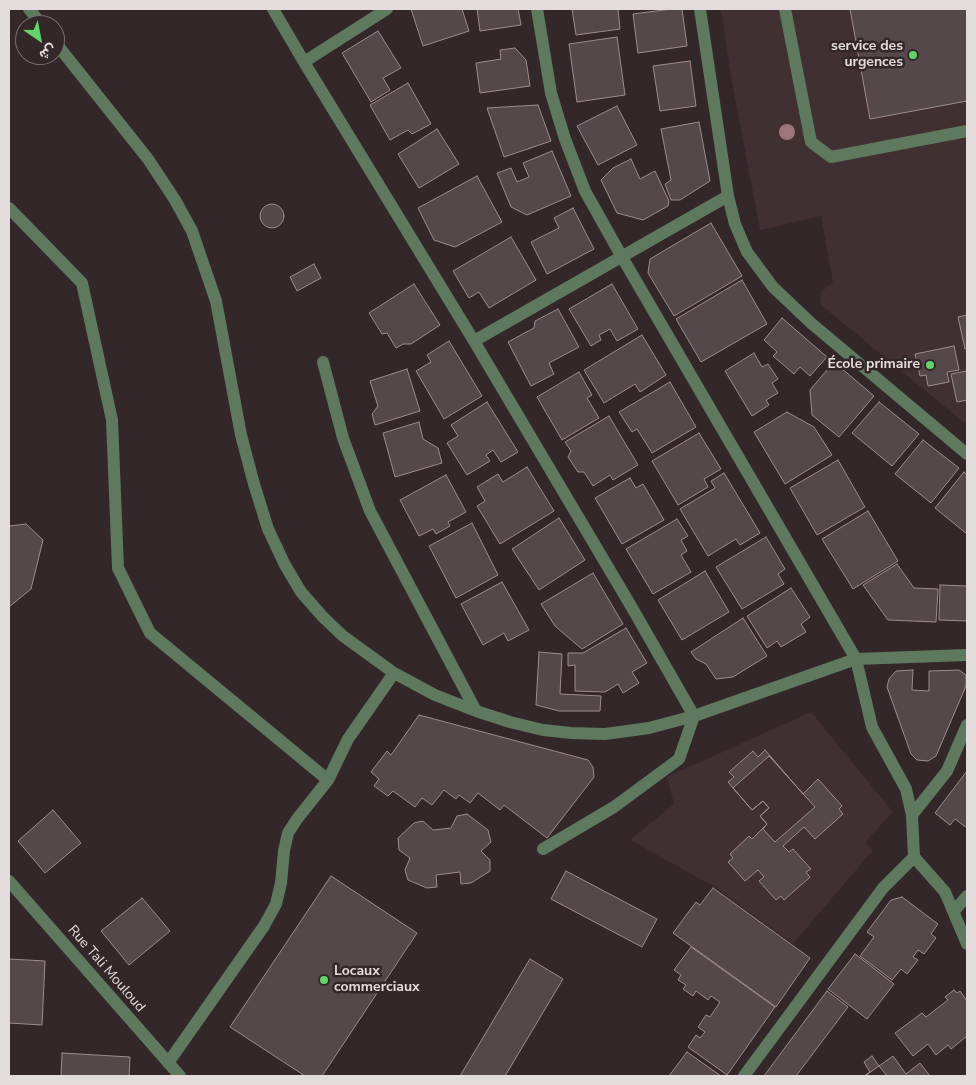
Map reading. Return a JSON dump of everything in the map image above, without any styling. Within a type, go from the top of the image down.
[{"type":"street","points":[[274,9],[304,62],[474,341],[694,716],[679,759],[614,807],[543,849]]},
{"type":"street","points":[[304,62],[387,9]]},
{"type":"street","points":[[537,9],[551,93],[565,139],[585,191],[856,659],[872,727],[906,789],[912,815],[914,857],[945,892],[967,944]]},
{"type":"street","points":[[700,9],[728,196],[735,224],[747,252],[773,287],[811,323],[967,454]]},
{"type":"street","points":[[785,9],[811,142],[832,157],[967,131]]},
{"type":"street","points":[[65,55],[148,159],[175,200],[192,231],[216,301],[241,435],[254,484],[268,529],[285,565],[301,592],[323,617],[343,636],[394,673],[435,694],[476,711],[543,730],[605,734],[649,728],[694,716],[856,659],[967,655]]},
{"type":"street","points":[[474,341],[728,196]]},
{"type":"street","points":[[9,208],[82,283],[112,420],[118,568],[150,633],[328,780]]},
{"type":"street","points":[[323,362],[343,438],[370,511],[476,711]]},
{"type":"street","points":[[168,1063],[264,926],[276,904],[288,833],[328,780],[348,739],[394,673]]},
{"type":"street","points":[[912,815],[947,771],[967,725]]},
{"type":"street","points":[[744,1076],[883,888],[914,857]]},
{"type":"street","name":"Rue Tali Mouloud","points":[[9,881],[180,1076]]},
{"type":"street","points":[[954,911],[967,896]]},
{"type":"shaded area","points":[[721,9],[967,9],[967,425],[820,304],[821,292],[833,282],[821,216],[760,230],[730,71]]},
{"type":"shaded area","points":[[811,712],[893,812],[865,842],[873,850],[793,944],[715,887],[630,840],[674,804],[667,777]]},
{"type":"building","points":[[411,9],[462,9],[469,31],[423,46]]},
{"type":"building","points":[[477,9],[518,9],[521,25],[480,31]]},
{"type":"building","points":[[572,9],[618,9],[620,29],[576,35]]},
{"type":"building","points":[[682,9],[687,46],[638,53],[633,14]]},
{"type":"building","name":"service des urgences","points":[[850,9],[967,9],[967,101],[870,119]]},
{"type":"building","points":[[378,31],[401,68],[383,78],[390,90],[371,102],[342,53]]},
{"type":"building","points":[[617,37],[625,95],[577,102],[569,44]]},
{"type":"building","points":[[515,48],[526,60],[530,86],[480,93],[476,63],[501,59],[500,50]]},
{"type":"building","points":[[690,61],[696,106],[660,111],[653,66]]},
{"type":"building","points":[[408,83],[431,124],[412,134],[408,130],[390,140],[370,105]]},
{"type":"building","points":[[538,105],[551,141],[504,157],[487,108]]},
{"type":"building","points":[[617,106],[637,145],[598,165],[577,126]]},
{"type":"building","points":[[699,122],[710,181],[680,200],[671,200],[665,184],[671,180],[661,129]]},
{"type":"building","points":[[437,129],[459,164],[419,188],[398,154]]},
{"type":"building","points":[[552,151],[571,196],[527,215],[511,207],[497,173],[511,168],[517,182],[529,177],[523,163]]},
{"type":"building","points":[[631,159],[640,179],[655,171],[669,201],[668,206],[643,220],[617,213],[601,180],[613,168]]},
{"type":"building","points":[[477,176],[502,222],[455,247],[434,240],[418,208]]},
{"type":"building","points":[[272,204],[281,207],[284,216],[281,225],[272,228],[263,225],[260,216],[263,207]]},
{"type":"building","points":[[573,208],[594,249],[547,274],[531,242],[559,228],[554,218]]},
{"type":"building","points":[[711,223],[742,276],[674,316],[648,273],[650,259]]},
{"type":"building","points":[[511,237],[536,280],[489,308],[479,292],[469,298],[453,271]]},
{"type":"building","points":[[314,264],[321,278],[297,291],[290,277]]},
{"type":"building","points":[[742,280],[767,324],[701,362],[676,319]]},
{"type":"building","points":[[414,284],[440,325],[411,344],[403,344],[396,348],[387,333],[382,334],[369,313]]},
{"type":"building","points":[[612,284],[638,329],[617,341],[610,329],[599,335],[601,340],[591,346],[569,309]]},
{"type":"building","points":[[558,309],[579,347],[549,363],[554,374],[531,386],[508,342],[534,328],[535,321]]},
{"type":"building","points":[[967,315],[967,348],[965,349],[958,317]]},
{"type":"building","points":[[782,318],[827,357],[810,376],[800,367],[794,374],[773,356],[777,352],[764,340]]},
{"type":"building","points":[[642,335],[666,375],[640,392],[635,384],[604,403],[584,370]]},
{"type":"building","points":[[449,341],[482,396],[444,419],[416,371],[431,362],[427,355]]},
{"type":"building","points":[[954,346],[959,370],[947,372],[949,382],[928,386],[926,375],[920,376],[915,354]]},
{"type":"building","points":[[754,353],[762,367],[768,364],[778,379],[772,383],[778,393],[766,400],[769,405],[752,416],[725,371]]},
{"type":"building","points":[[834,362],[874,396],[839,437],[812,415],[810,390]]},
{"type":"building","points":[[407,369],[420,411],[375,425],[372,414],[378,406],[370,381]]},
{"type":"building","points":[[967,371],[967,400],[957,402],[951,374]]},
{"type":"building","points":[[579,372],[592,395],[587,398],[599,418],[562,440],[537,397]]},
{"type":"building","points":[[670,382],[696,427],[652,453],[637,429],[632,432],[619,412]]},
{"type":"building","points":[[487,402],[518,452],[501,462],[493,450],[486,455],[490,461],[467,475],[447,443],[458,436],[451,425]]},
{"type":"building","points":[[879,402],[919,434],[892,466],[852,433]]},
{"type":"building","points":[[787,412],[814,427],[832,455],[785,484],[754,432]]},
{"type":"building","points":[[609,416],[638,465],[613,480],[610,475],[593,486],[584,472],[578,472],[568,457],[571,451],[565,442]]},
{"type":"building","points":[[419,422],[423,439],[438,448],[442,463],[395,477],[383,433]]},
{"type":"building","points":[[699,433],[721,469],[704,479],[708,487],[678,505],[652,461]]},
{"type":"building","points":[[923,440],[959,468],[931,503],[895,474]]},
{"type":"building","points":[[838,460],[865,507],[817,535],[790,488]]},
{"type":"building","points":[[527,467],[554,511],[500,544],[477,506],[485,501],[477,487],[498,474],[503,482]]},
{"type":"building","points":[[964,472],[967,475],[967,534],[935,508]]},
{"type":"building","points":[[724,473],[760,533],[740,545],[736,539],[708,556],[680,509],[715,488],[711,481]]},
{"type":"building","points":[[446,475],[466,512],[448,522],[450,526],[436,534],[433,529],[419,536],[400,500]]},
{"type":"building","points":[[630,478],[636,488],[643,484],[664,520],[622,544],[595,498]]},
{"type":"building","points":[[868,511],[898,561],[853,589],[822,539]]},
{"type":"building","points":[[559,518],[585,560],[539,590],[512,549]]},
{"type":"building","points":[[677,519],[688,536],[681,540],[687,551],[681,555],[691,572],[653,594],[626,549]]},
{"type":"building","points":[[472,523],[498,575],[456,598],[429,546]]},
{"type":"building","points":[[26,524],[43,540],[31,589],[9,607],[9,526]]},
{"type":"building","points":[[766,537],[785,569],[778,574],[784,584],[742,609],[716,567]]},
{"type":"building","points":[[897,564],[914,588],[938,589],[936,622],[888,620],[863,585]]},
{"type":"building","points":[[705,571],[729,612],[682,640],[658,600]]},
{"type":"building","points":[[593,573],[623,624],[582,649],[555,626],[541,604]]},
{"type":"building","points":[[502,582],[529,630],[508,641],[504,633],[483,645],[461,604]]},
{"type":"building","points":[[940,585],[967,586],[967,621],[939,620]]},
{"type":"building","points":[[791,588],[810,617],[801,624],[806,632],[781,647],[777,641],[767,648],[747,616]]},
{"type":"building","points":[[743,618],[767,656],[733,677],[716,679],[706,664],[696,659],[691,652]]},
{"type":"building","points":[[626,628],[647,663],[632,672],[639,683],[623,693],[618,684],[605,692],[575,691],[575,665],[568,666],[568,653],[583,653]]},
{"type":"building","points":[[539,652],[562,654],[560,694],[601,696],[600,711],[559,711],[536,705]]},
{"type":"building","points":[[913,670],[912,690],[929,691],[929,671],[959,670],[966,675],[966,686],[936,756],[928,761],[917,760],[911,754],[887,687],[889,679],[896,671]]},
{"type":"building","points":[[419,715],[588,760],[593,767],[594,777],[547,838],[504,805],[500,810],[478,793],[470,803],[459,795],[456,799],[444,790],[432,805],[422,798],[415,807],[393,791],[388,796],[374,786],[379,779],[371,772],[387,751],[391,755]]},
{"type":"building","points":[[765,750],[803,794],[818,779],[842,806],[839,809],[843,814],[815,839],[804,827],[783,846],[789,852],[793,849],[811,869],[806,872],[810,877],[784,900],[781,896],[776,900],[759,881],[764,877],[758,870],[745,881],[728,862],[733,858],[730,854],[749,836],[752,839],[767,824],[760,816],[769,808],[763,801],[752,810],[728,782],[734,777],[729,772],[753,751],[758,757]]},
{"type":"building","points":[[769,756],[815,807],[775,842],[763,829],[767,824],[760,816],[769,808],[763,801],[752,810],[733,788]]},
{"type":"building","points":[[967,771],[967,828],[955,819],[950,825],[935,813]]},
{"type":"building","points":[[53,810],[81,843],[45,873],[18,841]]},
{"type":"building","points":[[467,814],[488,830],[491,842],[481,851],[490,860],[490,871],[471,883],[461,884],[460,872],[436,875],[437,887],[427,888],[408,880],[405,870],[410,858],[399,850],[398,838],[414,823],[423,821],[433,830],[451,828],[457,816]]},
{"type":"building","points":[[566,871],[657,919],[642,947],[551,899]]},
{"type":"building","name":"Locaux commerciaux","points":[[331,876],[417,933],[322,1076],[305,1076],[230,1027]]},
{"type":"building","points":[[713,888],[810,958],[776,1007],[673,933],[696,902],[700,905]]},
{"type":"building","points":[[902,897],[938,924],[931,934],[936,938],[924,954],[918,950],[913,957],[918,960],[907,974],[901,969],[892,980],[860,956],[874,937],[867,932],[891,900]]},
{"type":"building","points":[[142,898],[170,931],[129,965],[101,931]]},
{"type":"building","points":[[691,947],[775,1007],[727,1075],[688,1047],[696,1035],[700,1038],[705,1032],[698,1027],[706,1015],[710,1017],[720,1002],[711,996],[708,1000],[696,991],[693,996],[683,989],[686,985],[678,980],[681,975],[674,970]]},
{"type":"building","points":[[855,954],[894,984],[867,1019],[828,989]]},
{"type":"building","points":[[9,959],[45,961],[42,1025],[9,1023]]},
{"type":"building","points":[[530,959],[563,979],[505,1076],[460,1076]]},
{"type":"building","points":[[954,990],[957,993],[960,991],[967,1001],[967,1036],[951,1049],[948,1045],[936,1055],[928,1044],[913,1056],[895,1033],[922,1013],[926,1017],[948,1000],[945,997]]},
{"type":"building","points":[[827,991],[848,1007],[796,1076],[764,1076]]},
{"type":"building","points":[[687,1052],[721,1076],[669,1076]]},
{"type":"building","points":[[62,1053],[130,1057],[129,1076],[61,1076]]},
{"type":"building","points":[[872,1056],[879,1066],[893,1056],[906,1074],[920,1063],[930,1076],[864,1076],[870,1072],[864,1062]]},
{"type":"building","points":[[879,1066],[887,1076],[865,1076]]},
{"type":"place","name":"service des urgences","points":[[913,55]]},
{"type":"place","name":"École primaire","points":[[930,365]]},
{"type":"place","name":"Locaux commerciaux","points":[[324,980]]}]
